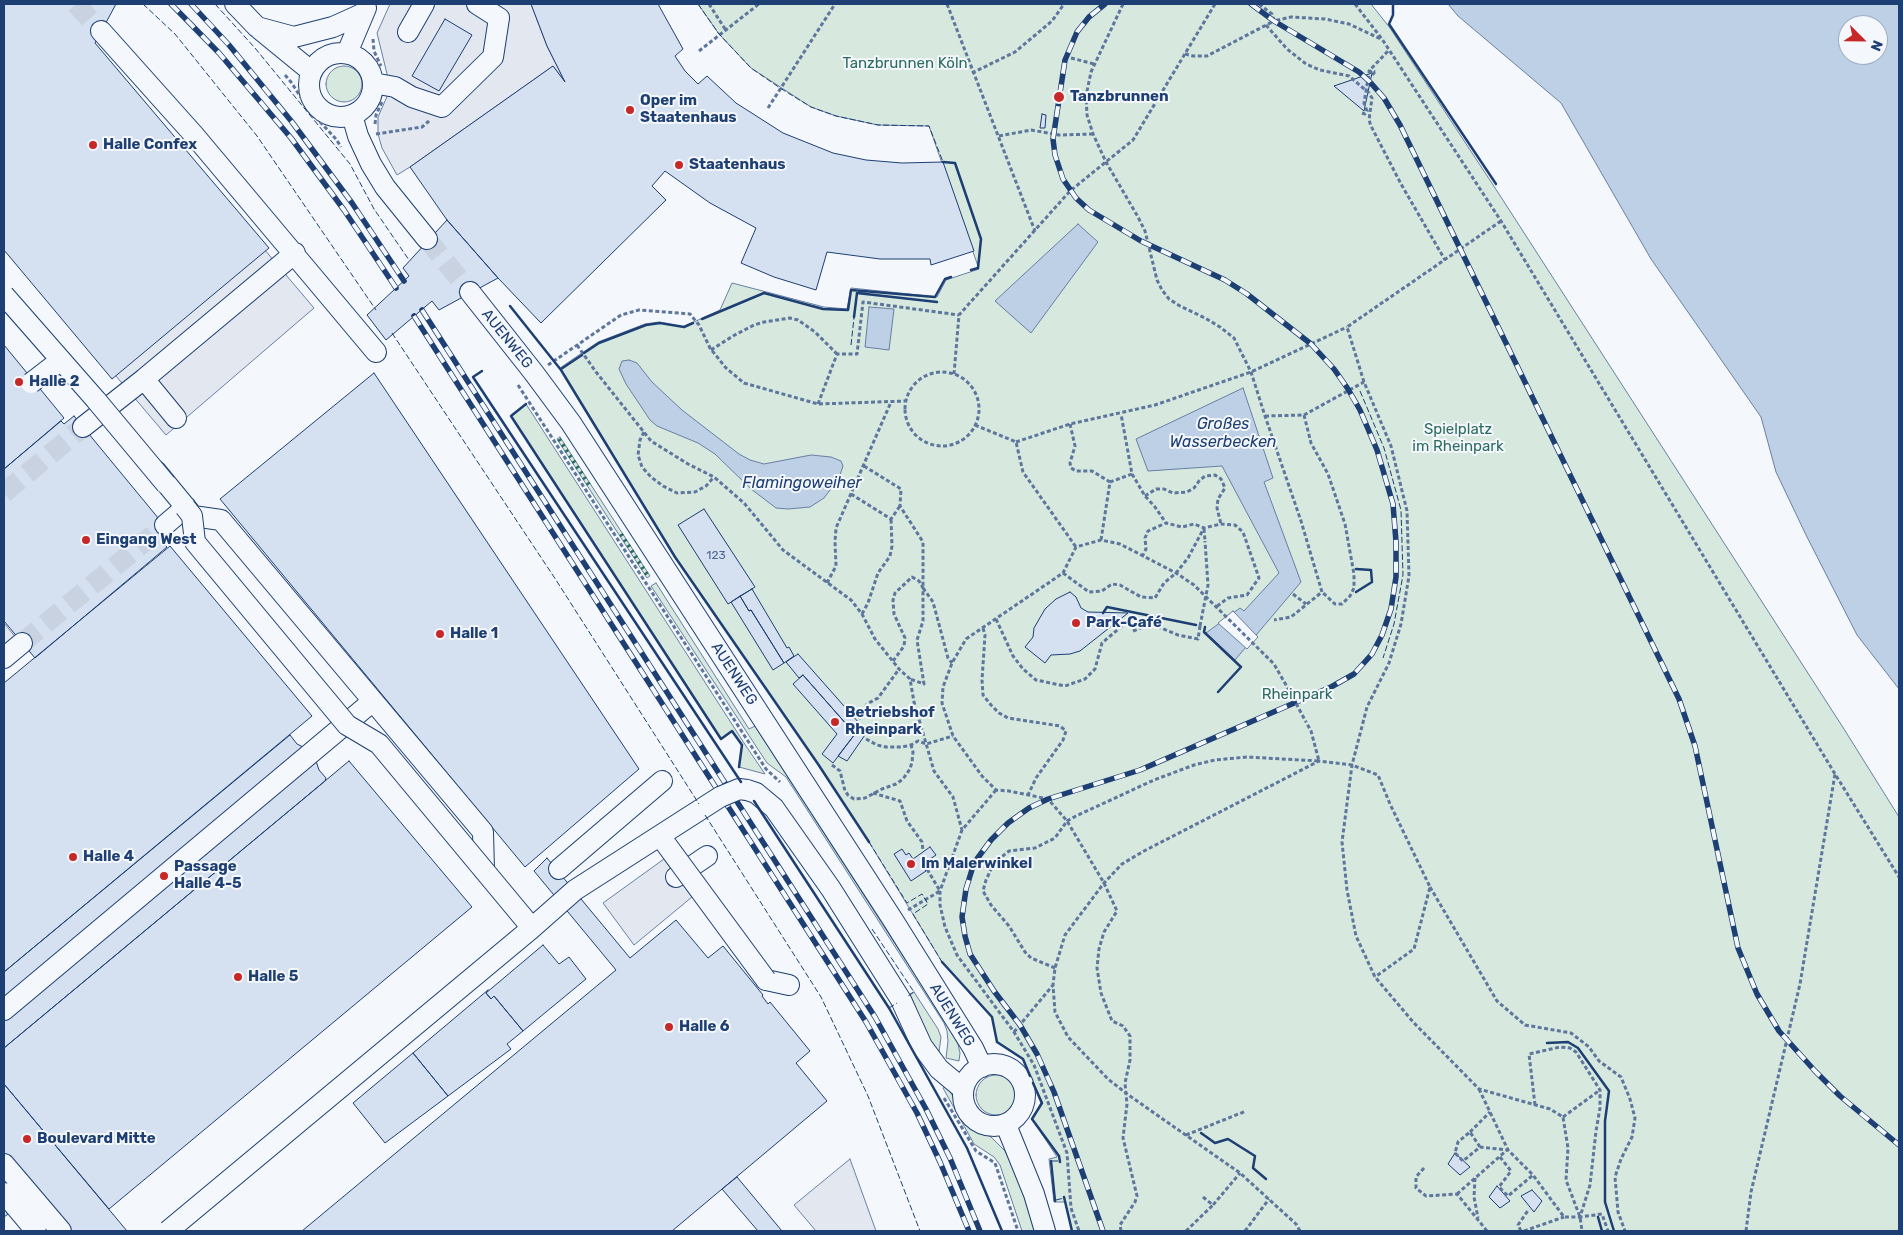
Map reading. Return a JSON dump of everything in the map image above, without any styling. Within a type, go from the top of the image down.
[{"type":"street","points":[[235,4],[257,28],[312,72]]},
{"type":"street","points":[[408,32],[424,4]]},
{"type":"street","points":[[373,83],[395,87],[412,97],[442,107],[494,57],[499,18],[477,4]]},
{"type":"street","points":[[257,28],[294,37],[333,28],[365,9]]},
{"type":"street","points":[[348,53],[365,9]]},
{"type":"street","points":[[101,30],[295,253],[376,352]]},
{"type":"street","points":[[348,53],[357,57],[371,72],[373,83],[371,96],[364,108],[352,115],[342,117],[331,115],[314,103],[309,83],[312,72],[326,56],[348,53]]},
{"type":"street","points":[[352,115],[358,136],[371,164],[385,187],[427,239]]},
{"type":"street","points":[[83,427],[144,379],[295,253]]},
{"type":"street","name":"AUENWEG","points":[[470,292],[534,373],[576,432],[893,920],[973,1048],[982,1066]]},
{"type":"street","points":[[4,295],[105,410],[190,512],[195,542],[346,725],[379,744],[532,928]]},
{"type":"street","points":[[29,385],[61,360]]},
{"type":"street","points":[[61,360],[192,516],[194,542],[347,725],[379,744],[533,928],[181,1221]]},
{"type":"street","points":[[144,379],[176,418]]},
{"type":"street","points":[[165,525],[190,512],[221,520],[483,832],[484,870]]},
{"type":"street","points":[[4,658],[22,644]]},
{"type":"street","points":[[4,1010],[373,701]]},
{"type":"street","points":[[559,869],[662,781]]},
{"type":"street","points":[[267,1149],[575,890],[720,797],[739,789],[756,793],[774,808],[831,889],[902,1000],[922,1046],[939,1069],[964,1089]]},
{"type":"street","points":[[660,836],[766,980],[789,985]]},
{"type":"street","points":[[676,877],[707,856]]},
{"type":"street","points":[[992,1064],[1004,1065],[1013,1070],[1023,1083],[1026,1099],[1022,1110],[1016,1118],[997,1127],[978,1122],[971,1116],[963,1099],[964,1089],[970,1076],[982,1066],[992,1064]]},
{"type":"street","points":[[1006,1124],[1034,1194],[1045,1231]]},
{"type":"street","points":[[4,1164],[61,1231]]},
{"type":"street","points":[[4,1194],[36,1231]]},
{"type":"path","points":[[709,4],[725,29]]},
{"type":"path","points":[[699,51],[759,4]]},
{"type":"path","points":[[768,108],[835,4]]},
{"type":"path","points":[[947,4],[972,73],[999,136],[1035,232]]},
{"type":"path","points":[[972,73],[1015,52],[1052,21],[1064,4]]},
{"type":"path","points":[[1123,4],[1094,64],[1088,84],[1086,115],[1106,162],[1142,224],[1157,280],[1162,290],[1169,299],[1205,318],[1234,338],[1252,372],[1300,517],[1322,592],[1335,604],[1342,604],[1350,596],[1354,588],[1354,574],[1344,524],[1328,474],[1311,443],[1304,415]]},
{"type":"path","points":[[954,374],[959,315],[1070,191],[1133,140],[1215,4]]},
{"type":"path","points":[[1259,4],[1272,14],[1274,21]]},
{"type":"path","points":[[1355,4],[1382,39],[1502,221],[1835,774],[1899,876]]},
{"type":"path","points":[[1185,54],[1207,56],[1274,21],[1291,16],[1325,19],[1349,24],[1382,39]]},
{"type":"path","points":[[1266,25],[1306,64],[1320,70],[1349,76],[1369,93],[1372,98],[1371,126],[1379,144],[1445,260]]},
{"type":"path","points":[[1370,116],[1366,114],[1368,112],[1367,110],[1364,109],[1362,112],[1365,114],[1367,111],[1367,110],[1367,108],[1365,108],[1364,103],[1369,72],[1372,70],[1375,72],[1372,75],[1369,72],[1369,71],[1389,50]]},
{"type":"path","points":[[1071,58],[1094,64]]},
{"type":"path","points":[[279,70],[291,82],[309,110],[336,139],[346,154]]},
{"type":"path","points":[[376,134],[422,127],[442,107]]},
{"type":"path","points":[[999,136],[1031,130],[1059,135],[1093,134]]},
{"type":"path","points":[[975,425],[1016,442],[1070,424],[1156,405],[1252,372],[1347,327],[1502,221]]},
{"type":"path","points":[[711,350],[754,325],[790,318],[798,320],[816,332],[837,354],[857,354],[863,302],[959,315]]},
{"type":"path","points":[[534,373],[621,315],[639,310],[690,314],[700,326],[711,350],[726,368],[744,383],[818,404],[906,402]]},
{"type":"path","points":[[1347,327],[1364,382],[1391,446],[1407,510],[1410,576],[1401,624],[1389,663],[1368,707],[1352,765],[1342,842],[1347,890],[1356,936],[1374,977],[1414,1024],[1479,1089],[1508,1150],[1532,1175],[1564,1217]]},
{"type":"path","points":[[577,345],[651,441],[688,464],[714,477],[744,503],[783,550],[851,600],[862,614],[875,639],[899,669],[910,679],[924,684],[918,640],[923,621],[922,542],[900,506]]},
{"type":"path","points":[[818,404],[837,354]]},
{"type":"path","points":[[942,372],[954,374],[969,384],[978,401],[979,413],[975,425],[967,436],[956,443],[943,446],[930,444],[918,438],[910,427],[905,415],[906,402],[910,390],[918,380],[930,374],[942,372]]},
{"type":"path","points":[[1265,416],[1304,415],[1364,382]]},
{"type":"path","points":[[827,583],[836,566],[836,528],[891,402]]},
{"type":"path","points":[[1121,414],[1132,474],[1145,496],[1156,507],[1166,523]]},
{"type":"path","points":[[1070,424],[1075,446],[1070,463],[1071,468],[1076,471],[1092,471],[1110,482]]},
{"type":"path","points":[[644,432],[640,440],[638,455],[642,467],[662,486],[677,493],[695,492],[706,486],[714,477]]},
{"type":"path","points":[[1016,442],[1023,472],[1076,547]]},
{"type":"path","points":[[862,614],[868,603],[878,573],[890,556],[892,546],[891,519],[900,506],[901,489],[864,466]]},
{"type":"path","points":[[1110,482],[1132,474]]},
{"type":"path","points":[[1145,496],[1156,489],[1164,489],[1173,493],[1187,492],[1194,488],[1205,476],[1215,475],[1221,479],[1224,488],[1218,499],[1217,508],[1221,524]]},
{"type":"path","points":[[1101,540],[1110,482]]},
{"type":"path","points":[[851,494],[891,519]]},
{"type":"path","points":[[1142,557],[1146,550],[1145,538],[1148,531],[1166,523],[1182,527],[1194,524],[1204,528],[1221,524],[1235,525],[1243,532],[1259,578],[1247,595],[1228,598],[1216,607]]},
{"type":"path","points":[[1063,573],[1089,592],[1102,591],[1112,584],[1120,585],[1141,598],[1155,598],[1164,583],[1176,573],[1188,558],[1204,528]]},
{"type":"path","points":[[1133,631],[1151,624],[1178,635],[1198,639],[1208,585],[1204,528]]},
{"type":"path","points":[[1121,1231],[1120,1225],[1137,1196],[1123,1138],[1127,1094],[1125,1083],[1130,1060],[1130,1036],[1123,1026],[1112,1021],[1101,993],[1097,968],[1099,949],[1104,932],[1117,911],[1104,883],[1067,821],[1048,799],[996,790],[982,776],[953,736],[942,703],[943,687],[952,663],[966,639],[1063,573],[1076,547],[1101,540],[1120,544],[1176,573],[1194,585],[1280,673],[1311,731],[1319,761]]},
{"type":"path","points":[[893,661],[904,646],[905,638],[892,607],[895,593],[912,577],[919,581],[933,602],[948,658],[952,663]]},
{"type":"path","points":[[1274,620],[1291,617],[1322,592]]},
{"type":"path","points":[[1293,594],[1306,604]]},
{"type":"path","points":[[996,619],[1014,656],[1023,669],[1036,680],[1065,686],[1085,679],[1095,669],[1102,643],[1129,620],[1125,615]]},
{"type":"path","points":[[983,628],[985,635],[982,680],[984,695],[991,705],[1008,718],[1060,726],[1066,731],[1063,740],[1036,778],[1028,795]]},
{"type":"path","points":[[859,719],[867,704],[878,698],[899,669]]},
{"type":"path","points":[[910,679],[914,702],[934,771],[953,797],[962,830]]},
{"type":"path","points":[[866,739],[886,747],[911,745],[918,742],[926,744],[953,736]]},
{"type":"path","points":[[832,765],[840,771],[845,791],[848,795],[859,800],[903,779],[910,769],[912,762],[913,752],[911,745]]},
{"type":"path","points":[[1055,968],[1031,958],[1025,952],[1009,926],[983,892],[990,870],[1008,852],[1035,848],[1055,838],[1067,821],[1154,780],[1194,765],[1216,760],[1247,757],[1319,761],[1352,765],[1378,775],[1430,887],[1497,1001],[1524,1025],[1571,1033],[1589,1047],[1600,1061],[1621,1077],[1635,1118],[1632,1137],[1621,1159],[1615,1178],[1618,1212],[1625,1231]]},
{"type":"path","points":[[1300,1231],[1296,1224],[1240,1172],[1108,1079],[1068,1037],[1056,1012],[1053,985],[1055,968],[1065,935],[1104,883],[1122,864],[1319,761]]},
{"type":"path","points":[[1746,1231],[1751,1192],[1800,984],[1835,774]]},
{"type":"path","points":[[996,790],[962,830],[940,890],[940,905],[945,927],[958,955],[1014,1032],[1034,1065],[1067,1153],[1071,1208],[1079,1231]]},
{"type":"path","points":[[873,793],[900,802],[907,821],[922,842],[923,851]]},
{"type":"path","points":[[924,864],[940,890]]},
{"type":"path","points":[[1374,977],[1414,949],[1430,887]]},
{"type":"path","points":[[893,920],[940,890]]},
{"type":"path","points":[[1014,1032],[1053,985]]},
{"type":"path","points":[[1535,1105],[1529,1054],[1560,1047],[1570,1048],[1576,1052],[1600,1090],[1600,1108],[1590,1185],[1580,1217]]},
{"type":"path","points":[[1479,1089],[1550,1109],[1563,1117],[1568,1148],[1566,1180],[1580,1217],[1582,1231]]},
{"type":"path","points":[[1563,1117],[1600,1090]]},
{"type":"path","points":[[1185,1135],[1246,1111]]},
{"type":"path","points":[[1490,1112],[1458,1142],[1455,1153],[1463,1161],[1480,1147],[1508,1150]]},
{"type":"path","points":[[1470,1132],[1480,1147]]},
{"type":"path","points":[[1424,1168],[1416,1176],[1416,1188],[1426,1196],[1457,1194],[1508,1150]]},
{"type":"path","points":[[1500,1157],[1511,1171],[1499,1187],[1508,1196],[1532,1175]]},
{"type":"path","points":[[1186,1231],[1213,1205],[1240,1172]]},
{"type":"path","points":[[1475,1178],[1474,1197],[1478,1219]]},
{"type":"path","points":[[1457,1194],[1487,1231]]},
{"type":"path","points":[[1202,1197],[1213,1205]]},
{"type":"path","points":[[1245,1231],[1269,1199]]},
{"type":"path","points":[[1529,1209],[1518,1226],[1522,1231],[1564,1217],[1602,1214],[1608,1231]]},
{"type":"green space","name":"Rheinpark","points":[[698,4],[1371,4],[1390,28],[1499,194],[1899,817],[1899,1231],[1072,1231],[1065,1202],[1054,1202],[1049,1159],[1057,1157],[1032,1119],[1041,1103],[1023,1059],[997,1042],[992,1017],[942,962],[869,842],[818,764],[675,557],[560,368],[598,342],[645,324],[659,322],[683,327],[720,310],[732,283],[824,307],[847,309],[851,288],[937,297],[946,280],[979,269],[929,126],[878,125],[836,116],[811,107],[751,68],[719,34]]},
{"type":"green space","points":[[344,66],[357,71],[362,84],[357,97],[344,102],[331,97],[326,84],[331,71]]},
{"type":"green space","points":[[526,404],[765,774],[739,767],[742,745],[732,731],[721,739],[511,416]]},
{"type":"green space","points":[[560,437],[650,576],[647,578],[557,439]]},
{"type":"green space","points":[[656,583],[749,729],[755,726],[948,1026],[958,1044],[959,1061],[946,1058],[948,1041],[944,1023],[786,777],[767,763],[651,586]]},
{"type":"green space","points":[[914,992],[938,1029],[941,1037],[939,1052],[929,1040],[910,994]]},
{"type":"green space","points":[[1000,1075],[1007,1078],[1013,1084],[1016,1095],[1015,1103],[1007,1112],[1000,1115],[992,1115],[985,1112],[977,1103],[976,1091],[979,1084],[988,1076]]},
{"type":"green space","points":[[945,1087],[951,1093],[967,1123],[991,1137],[1005,1151],[1019,1180],[1035,1231],[1022,1231],[1000,1165],[994,1157],[974,1144],[943,1088]]},
{"type":"shaded area","points":[[390,4],[531,4],[547,46],[565,82],[553,66],[397,175],[382,148],[378,134],[378,117],[389,92],[389,82],[377,33]]},
{"type":"shaded area","name":"Halle Confex","points":[[92,46],[314,308],[166,435],[4,244],[4,121]]},
{"type":"shaded area","points":[[4,623],[17,639],[4,650]]},
{"type":"shaded area","points":[[664,859],[692,897],[634,945],[603,903]]},
{"type":"shaded area","points":[[850,1159],[876,1231],[816,1231],[794,1205]]},
{"type":"water","points":[[1448,4],[1899,4],[1899,689],[1857,635],[1806,535],[1776,472],[1761,417],[1651,259],[1561,103],[1458,16]]},
{"type":"water","points":[[1078,224],[1098,242],[1031,333],[995,301]]},
{"type":"water","points":[[869,307],[894,309],[889,350],[865,347]]},
{"type":"water","name":"Flamingoweiher","points":[[629,360],[637,363],[652,382],[682,410],[739,454],[764,464],[811,455],[831,457],[841,461],[843,466],[839,478],[824,498],[810,507],[776,508],[751,489],[715,454],[698,443],[657,426],[650,420],[626,384],[619,369],[622,361]]},
{"type":"water","name":"Großes Wasserbecken","points":[[1243,388],[1273,478],[1264,482],[1301,582],[1235,660],[1206,633],[1240,608],[1244,611],[1279,573],[1222,466],[1148,471],[1136,439]]},
{"type":"pier","points":[[1233,611],[1258,637],[1247,649],[1218,623]]},
{"type":"building","name":"Halle Confex","points":[[4,4],[116,4],[95,43],[269,248],[112,379],[4,250]]},
{"type":"building","name":"Staatenhaus","points":[[531,4],[658,4],[683,49],[675,56],[685,71],[698,84],[707,76],[736,103],[783,133],[833,153],[866,160],[902,163],[943,162],[974,251],[931,265],[930,259],[880,259],[827,252],[816,290],[774,277],[741,263],[756,228],[710,203],[665,171],[652,186],[666,200],[541,323],[447,220],[410,167],[553,66],[565,82],[547,46]]},
{"type":"building","points":[[445,19],[472,35],[439,91],[412,76]]},
{"type":"building","points":[[1372,73],[1364,111],[1334,86],[1369,74]]},
{"type":"building","points":[[1042,114],[1046,115],[1045,128],[1040,128]]},
{"type":"building","points":[[447,220],[498,278],[439,310],[432,301],[386,340],[367,315],[409,276],[403,268]]},
{"type":"building","name":"Halle 2","points":[[4,345],[64,418],[4,469]]},
{"type":"building","name":"Halle 1","points":[[374,373],[639,769],[525,867],[220,499]]},
{"type":"building","name":"Eingang West","points":[[74,416],[173,536],[164,544],[167,547],[35,658],[4,621],[4,469],[61,421],[64,424]]},
{"type":"building","points":[[704,509],[755,587],[728,604],[678,525]]},
{"type":"building","name":"Halle 4","points":[[170,546],[312,716],[4,972],[4,683]]},
{"type":"building","points":[[752,589],[787,648],[789,647],[794,656],[784,663],[751,610],[749,611],[740,596]]},
{"type":"building","name":"Park-Café","points":[[1070,592],[1076,597],[1081,608],[1088,612],[1128,613],[1080,651],[1070,654],[1051,655],[1045,663],[1025,647],[1033,637],[1034,628],[1045,609],[1056,599]]},
{"type":"building","points":[[740,596],[749,611],[751,610],[784,663],[773,670],[731,602]]},
{"type":"building","points":[[798,654],[867,732],[847,761],[838,756],[855,734],[803,675],[799,678],[786,662]]},
{"type":"building","name":"Betriebshof Rheinpark","points":[[803,675],[855,734],[833,763],[822,754],[837,734],[793,684]]},
{"type":"building","name":"Passage Halle 4-5","points":[[290,735],[316,761],[319,770],[326,778],[325,781],[4,1048],[4,972]]},
{"type":"building","name":"Halle 5","points":[[349,761],[472,907],[109,1209],[4,1084],[4,1048]]},
{"type":"building","name":"Im Malerwinkel","points":[[930,847],[936,855],[921,865],[926,871],[911,881],[894,854],[902,849],[906,855],[909,853],[913,859]]},
{"type":"building","name":"Halle 6","points":[[547,858],[630,958],[676,920],[708,958],[723,946],[763,995],[768,1004],[770,1002],[810,1051],[796,1063],[827,1101],[672,1231],[302,1231],[616,970],[534,871]]},
{"type":"building","points":[[543,945],[559,964],[569,957],[586,979],[523,1031],[494,996],[491,999],[486,993]]},
{"type":"building","points":[[488,990],[486,993],[491,999],[494,996],[523,1031],[507,1044],[511,1049],[448,1096],[413,1053]]},
{"type":"building","points":[[413,1053],[448,1096],[385,1143],[353,1103]]},
{"type":"building","name":"Boulevard Mitte","points":[[4,1084],[127,1231],[69,1231],[26,1195],[6,1212],[8,1214],[4,1217]]},
{"type":"building","points":[[1455,1153],[1470,1167],[1460,1175],[1448,1164]]},
{"type":"building","points":[[737,1177],[782,1231],[758,1231],[722,1189]]},
{"type":"building","points":[[1497,1186],[1510,1201],[1500,1208],[1489,1197]]},
{"type":"building","points":[[1532,1190],[1542,1201],[1534,1212],[1521,1196]]},
{"type":"tunnel","points":[[76,4],[101,31]]},
{"type":"tunnel","points":[[427,239],[470,292]]},
{"type":"tunnel","points":[[4,493],[83,427]]},
{"type":"tunnel","points":[[22,643],[165,525]]},
{"type":"railway","points":[[171,4],[219,53],[291,138],[344,210],[396,288]]},
{"type":"railway","points":[[191,4],[229,45],[292,122],[352,203],[404,281]]},
{"type":"railway","points":[[1103,1231],[1054,1092],[1037,1054],[1020,1025],[994,991],[970,954],[962,917],[966,889],[974,863],[991,840],[1008,823],[1029,808],[1048,799],[1140,770],[1331,687],[1354,674],[1372,654],[1382,635],[1391,609],[1396,577],[1393,504],[1377,450],[1360,410],[1334,369],[1311,344],[1247,294],[1225,280],[1141,241],[1089,210],[1076,198],[1063,179],[1055,155],[1053,139],[1065,60],[1077,32],[1089,17],[1105,4]]},
{"type":"railway","points":[[1251,4],[1274,21],[1359,72],[1384,98],[1400,125],[1679,699],[1695,746],[1738,948],[1757,994],[1779,1031],[1815,1071],[1840,1096],[1899,1145]]},
{"type":"railway","points":[[422,310],[875,1017],[926,1109],[950,1158],[980,1231]]},
{"type":"railway","points":[[414,316],[866,1022],[917,1113],[969,1231]]},
{"type":"hedge","points":[[559,439],[589,485]]},
{"type":"hedge","points":[[621,534],[648,576]]},
{"type":"fence","points":[[143,4],[175,34],[257,136],[376,310]]},
{"type":"fence","points":[[215,4],[255,48],[350,164],[374,209],[409,260]]},
{"type":"fence","points":[[698,4],[719,34],[751,68],[780,88],[811,107],[836,116],[878,125],[929,126],[943,162]]},
{"type":"fence","points":[[851,345],[854,318]]},
{"type":"fence","points":[[392,333],[556,580],[699,804]]},
{"type":"fence","points":[[1360,391],[1384,448],[1401,510],[1403,575],[1394,624],[1383,658]]},
{"type":"fence","points":[[705,815],[821,997],[868,1096],[920,1231]]},
{"type":"fence","points":[[869,842],[907,903],[922,894],[928,904],[913,914],[942,962]]},
{"type":"fence","points":[[872,929],[914,992],[908,996]]},
{"type":"fence","points":[[889,1008],[897,1003]]},
{"type":"fence","points":[[1052,1161],[1059,1161]]},
{"type":"fence","points":[[1056,1200],[1064,1198]]},
{"type":"wall","points":[[1393,4],[1393,15],[1389,24],[1496,184]]},
{"type":"wall","points":[[943,162],[955,163],[981,239],[978,268],[971,270]]},
{"type":"wall","points":[[702,319],[764,293],[823,309],[848,310],[851,290],[935,297],[945,279],[951,277]]},
{"type":"wall","points":[[854,317],[857,293],[937,302]]},
{"type":"wall","points":[[510,306],[561,370],[675,557],[818,764],[869,842]]},
{"type":"wall","points":[[584,353],[599,343],[646,325],[660,323],[684,327],[693,323]]},
{"type":"wall","points":[[561,369],[582,355]]},
{"type":"wall","points":[[482,371],[473,377],[741,782]]},
{"type":"wall","points":[[526,404],[511,416],[721,739],[732,731],[742,745],[739,767]]},
{"type":"wall","points":[[1356,569],[1371,570],[1372,582],[1356,592]]},
{"type":"wall","points":[[1103,613],[1107,607],[1196,625]]},
{"type":"wall","points":[[1205,627],[1204,632],[1241,667],[1218,692]]},
{"type":"wall","points":[[754,801],[889,1008],[967,1148],[1002,1231]]},
{"type":"wall","points":[[942,962],[992,1017],[997,1042],[1023,1059],[1030,1076]]},
{"type":"wall","points":[[1547,1043],[1568,1042],[1578,1048],[1609,1091],[1605,1121],[1605,1202],[1614,1231]]},
{"type":"wall","points":[[1033,1083],[1042,1103],[1032,1119],[1059,1156],[1060,1162]]},
{"type":"wall","points":[[1201,1133],[1215,1143],[1228,1139],[1255,1156],[1253,1168],[1266,1179]]},
{"type":"wall","points":[[1051,1161],[1055,1201]]},
{"type":"wall","points":[[1064,1197],[1072,1231]]},
{"type":"wall","points":[[1598,1217],[1602,1231]]},
{"type":"place","name":"Tanzbrunnen","points":[[1059,97]]},
{"type":"place","name":"Oper im Staatenhaus","points":[[630,110]]},
{"type":"place","name":"Halle Confex","points":[[93,145]]},
{"type":"place","name":"Staatenhaus","points":[[679,165]]},
{"type":"place","name":"Halle 2","points":[[19,382]]},
{"type":"place","name":"Eingang West","points":[[86,540]]},
{"type":"place","name":"Park-Café","points":[[1076,623]]},
{"type":"place","name":"Halle 1","points":[[440,634]]},
{"type":"place","name":"Betriebshof Rheinpark","points":[[835,722]]},
{"type":"place","name":"Halle 4","points":[[73,857]]},
{"type":"place","name":"Im Malerwinkel","points":[[911,864]]},
{"type":"place","name":"Passage Halle 4-5","points":[[164,876]]},
{"type":"place","name":"Halle 5","points":[[238,977]]},
{"type":"place","name":"Halle 6","points":[[669,1027]]},
{"type":"place","name":"Boulevard Mitte","points":[[27,1139]]},
{"type":"park label","name":"Tanzbrunnen Köln","points":[[905,64]]},
{"type":"park label","name":"Spielplatz im Rheinpark","points":[[1458,438]]}]
